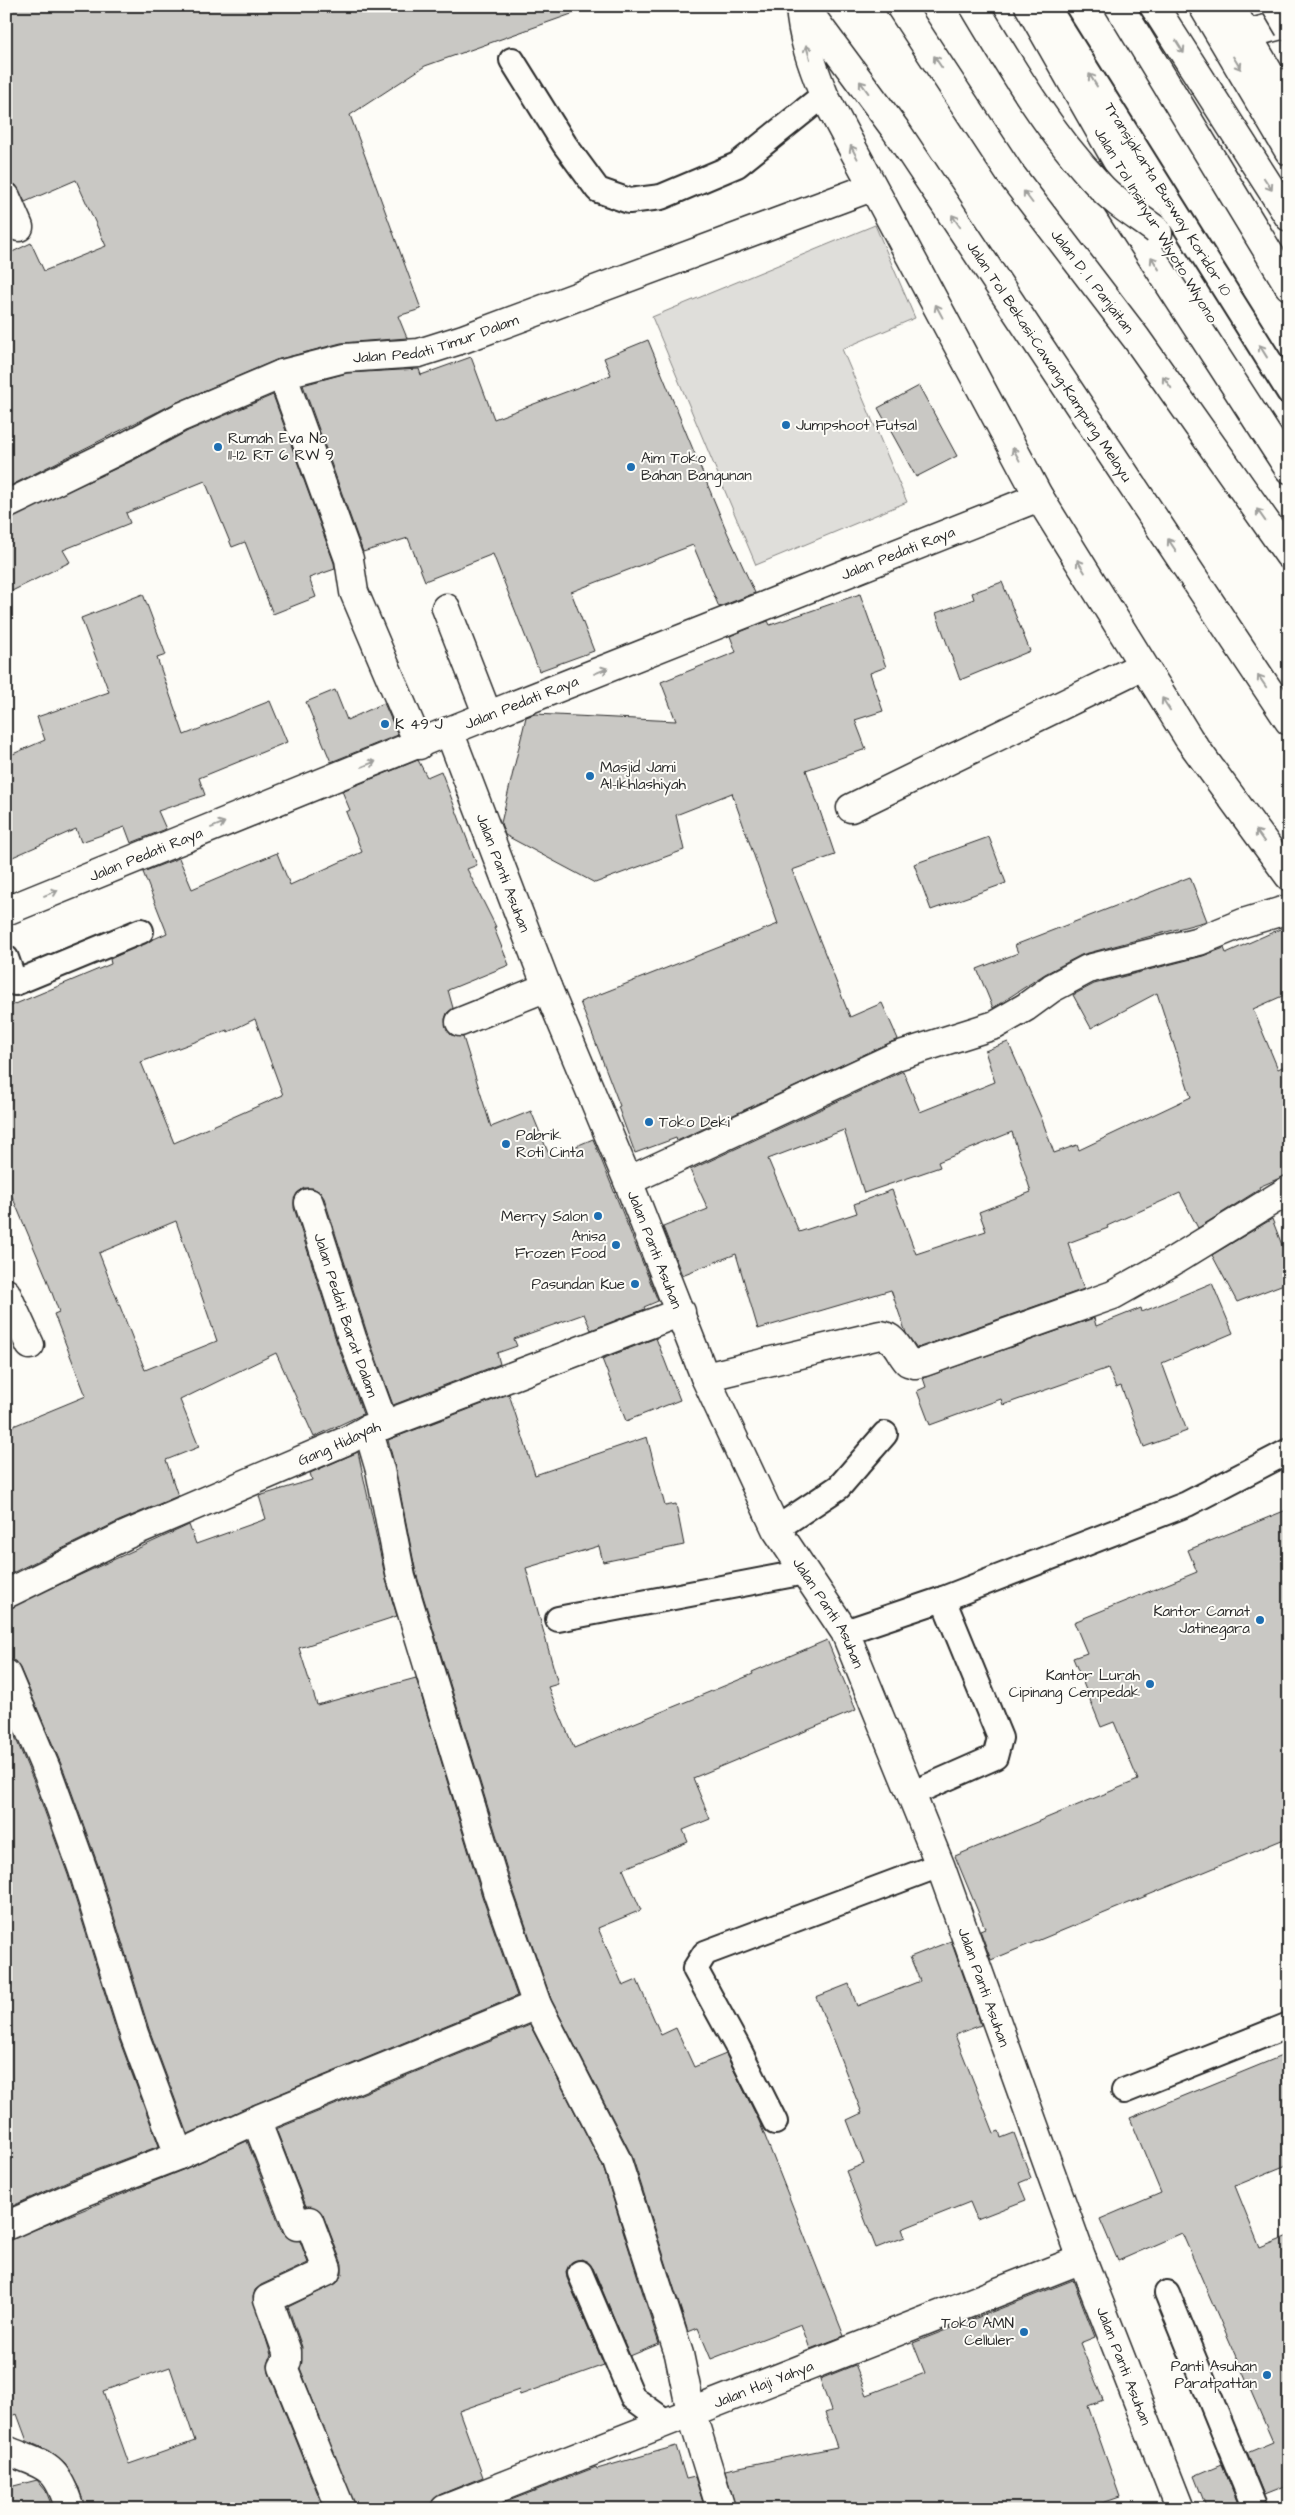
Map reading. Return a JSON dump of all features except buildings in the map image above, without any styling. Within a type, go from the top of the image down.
[{"type":"main road","points":[[800,6],[802,30],[811,64],[824,95],[1039,497],[1189,739],[1289,876]]},
{"type":"main road","name":"Jalan Tol Bekasi–Cawang–Kampung Melayu","points":[[804,6],[895,129],[1289,721]]},
{"type":"main road","name":"Jalan D. I. Panjaitan","points":[[900,6],[1009,172],[1136,338],[1289,554]]},
{"type":"main road","points":[[974,6],[1018,79],[1066,147],[1100,187],[1156,230]]},
{"type":"main road","points":[[989,6],[1038,86],[1118,204],[1289,469]]},
{"type":"main road","name":"Jalan Tol Insinyur Wiyoto Wiyono","points":[[1029,6],[1156,230],[1289,440]]},
{"type":"main road","points":[[1119,6],[1289,286]]},
{"type":"main road","points":[[1154,6],[1289,217]]},
{"type":"main road","points":[[1203,6],[1289,151]]},
{"type":"main road","points":[[1230,6],[1289,107]]},
{"type":"main road","points":[[1276,6],[1289,28]]},
{"type":"main road","points":[[1247,34],[1289,23]]},
{"type":"main road","name":"Jalan Pedati Timur Dalam","points":[[6,505],[125,447],[181,417],[282,374],[345,358],[420,353],[464,339],[872,187]]},
{"type":"main road","points":[[6,197],[19,229]]},
{"type":"main road","points":[[282,374],[349,559],[354,592],[418,744]]},
{"type":"main road","name":"Jalan Pedati Raya","points":[[6,911],[449,731],[1039,497]]},
{"type":"main road","points":[[446,608],[488,716]]},
{"type":"main road","points":[[851,808],[1142,666]]},
{"type":"main road","name":"Jalan Panti Asuhan","points":[[449,731],[547,987],[681,1312],[705,1377],[776,1529],[845,1632],[940,1865],[1082,2259],[1180,2509]]},
{"type":"main road","points":[[628,1182],[897,1056],[994,1025],[1026,1007],[1052,988],[1088,969],[1199,941],[1243,923],[1289,909]]},
{"type":"main road","points":[[460,1022],[547,987]]},
{"type":"main road","points":[[705,1377],[880,1335],[888,1336],[896,1343],[908,1362],[915,1364],[924,1362],[1113,1295],[1170,1264],[1289,1190]]},
{"type":"main road","name":"Jalan Pedati Barat Dalam","points":[[309,1203],[352,1338],[376,1427],[380,1470],[401,1577],[497,1891],[537,2005],[616,2161],[679,2354],[691,2412],[721,2509]]},
{"type":"main road","points":[[6,1293],[30,1345]]},
{"type":"main road","name":"Gang Hidayah","points":[[6,1594],[126,1534],[376,1427],[681,1312]]},
{"type":"main road","points":[[6,1674],[49,1776],[83,1870],[134,2034],[179,2155]]},
{"type":"main road","points":[[6,2226],[78,2194],[179,2155],[256,2120],[537,2005]]},
{"type":"main road","points":[[256,2120],[297,2226],[309,2222],[327,2269],[326,2272],[268,2299],[287,2352],[287,2361],[283,2367],[341,2509]]},
{"type":"main road","name":"Jalan Haji Yahya","points":[[445,2509],[1082,2259]]},
{"type":"main road","points":[[6,2450],[52,2470],[60,2482],[70,2509]]},
{"type":"lane","name":"Transjakarta Busway Koridor 10","points":[[1047,6],[1289,392]]},
{"type":"lane","points":[[1134,6],[1289,264]]},
{"type":"lane","points":[[512,60],[565,145],[598,190],[629,201],[661,196],[737,165],[824,95]]},
{"type":"lane","points":[[6,958],[15,983],[140,931]]},
{"type":"lane","points":[[776,1529],[839,1487],[885,1434]]},
{"type":"lane","points":[[845,1632],[943,1599],[1186,1504],[1289,1451]]},
{"type":"lane","points":[[558,1619],[804,1572]]},
{"type":"lane","points":[[911,1794],[995,1757],[1000,1738],[943,1599]]},
{"type":"lane","points":[[775,2122],[737,2046],[702,1986],[695,1969],[698,1961],[705,1953],[940,1865]]},
{"type":"lane","points":[[1124,2091],[1289,2025]]},
{"type":"lane","points":[[580,2273],[633,2398],[666,2422]]},
{"type":"lane","points":[[1167,2293],[1255,2509]]},
{"type":"shaded area","name":"Jumpshoot Futsal","points":[[875,225],[915,318],[842,349],[907,502],[756,565],[652,317]]},
{"type":"place","name":"Jumpshoot Futsal","points":[[786,425]]},
{"type":"place","name":"Rumah Eva No 11-12 RT 6 RW 9","points":[[218,447]]},
{"type":"place","name":"Aim Toko Bahan Bangunan","points":[[631,467]]},
{"type":"place","name":"K 49 J","points":[[385,724]]},
{"type":"place","name":"Masjid Jami Al-Ikhlashiyah","points":[[590,776]]},
{"type":"place","name":"Toko Deki","points":[[649,1122]]},
{"type":"place","name":"Pabrik Roti Cinta","points":[[506,1144]]},
{"type":"place","name":"Merry Salon","points":[[598,1216]]},
{"type":"place","name":"Anisa Frozen Food","points":[[616,1245]]},
{"type":"place","name":"Pasundan Kue","points":[[635,1284]]},
{"type":"place","name":"Kantor Camat Jatinegara","points":[[1260,1620]]},
{"type":"place","name":"Kantor Lurah Cipinang Cempedak","points":[[1150,1684]]},
{"type":"place","name":"Toko AMN Celluler","points":[[1024,2332]]},
{"type":"place","name":"Panti Asuhan Paratpattan","points":[[1267,2375]]}]
